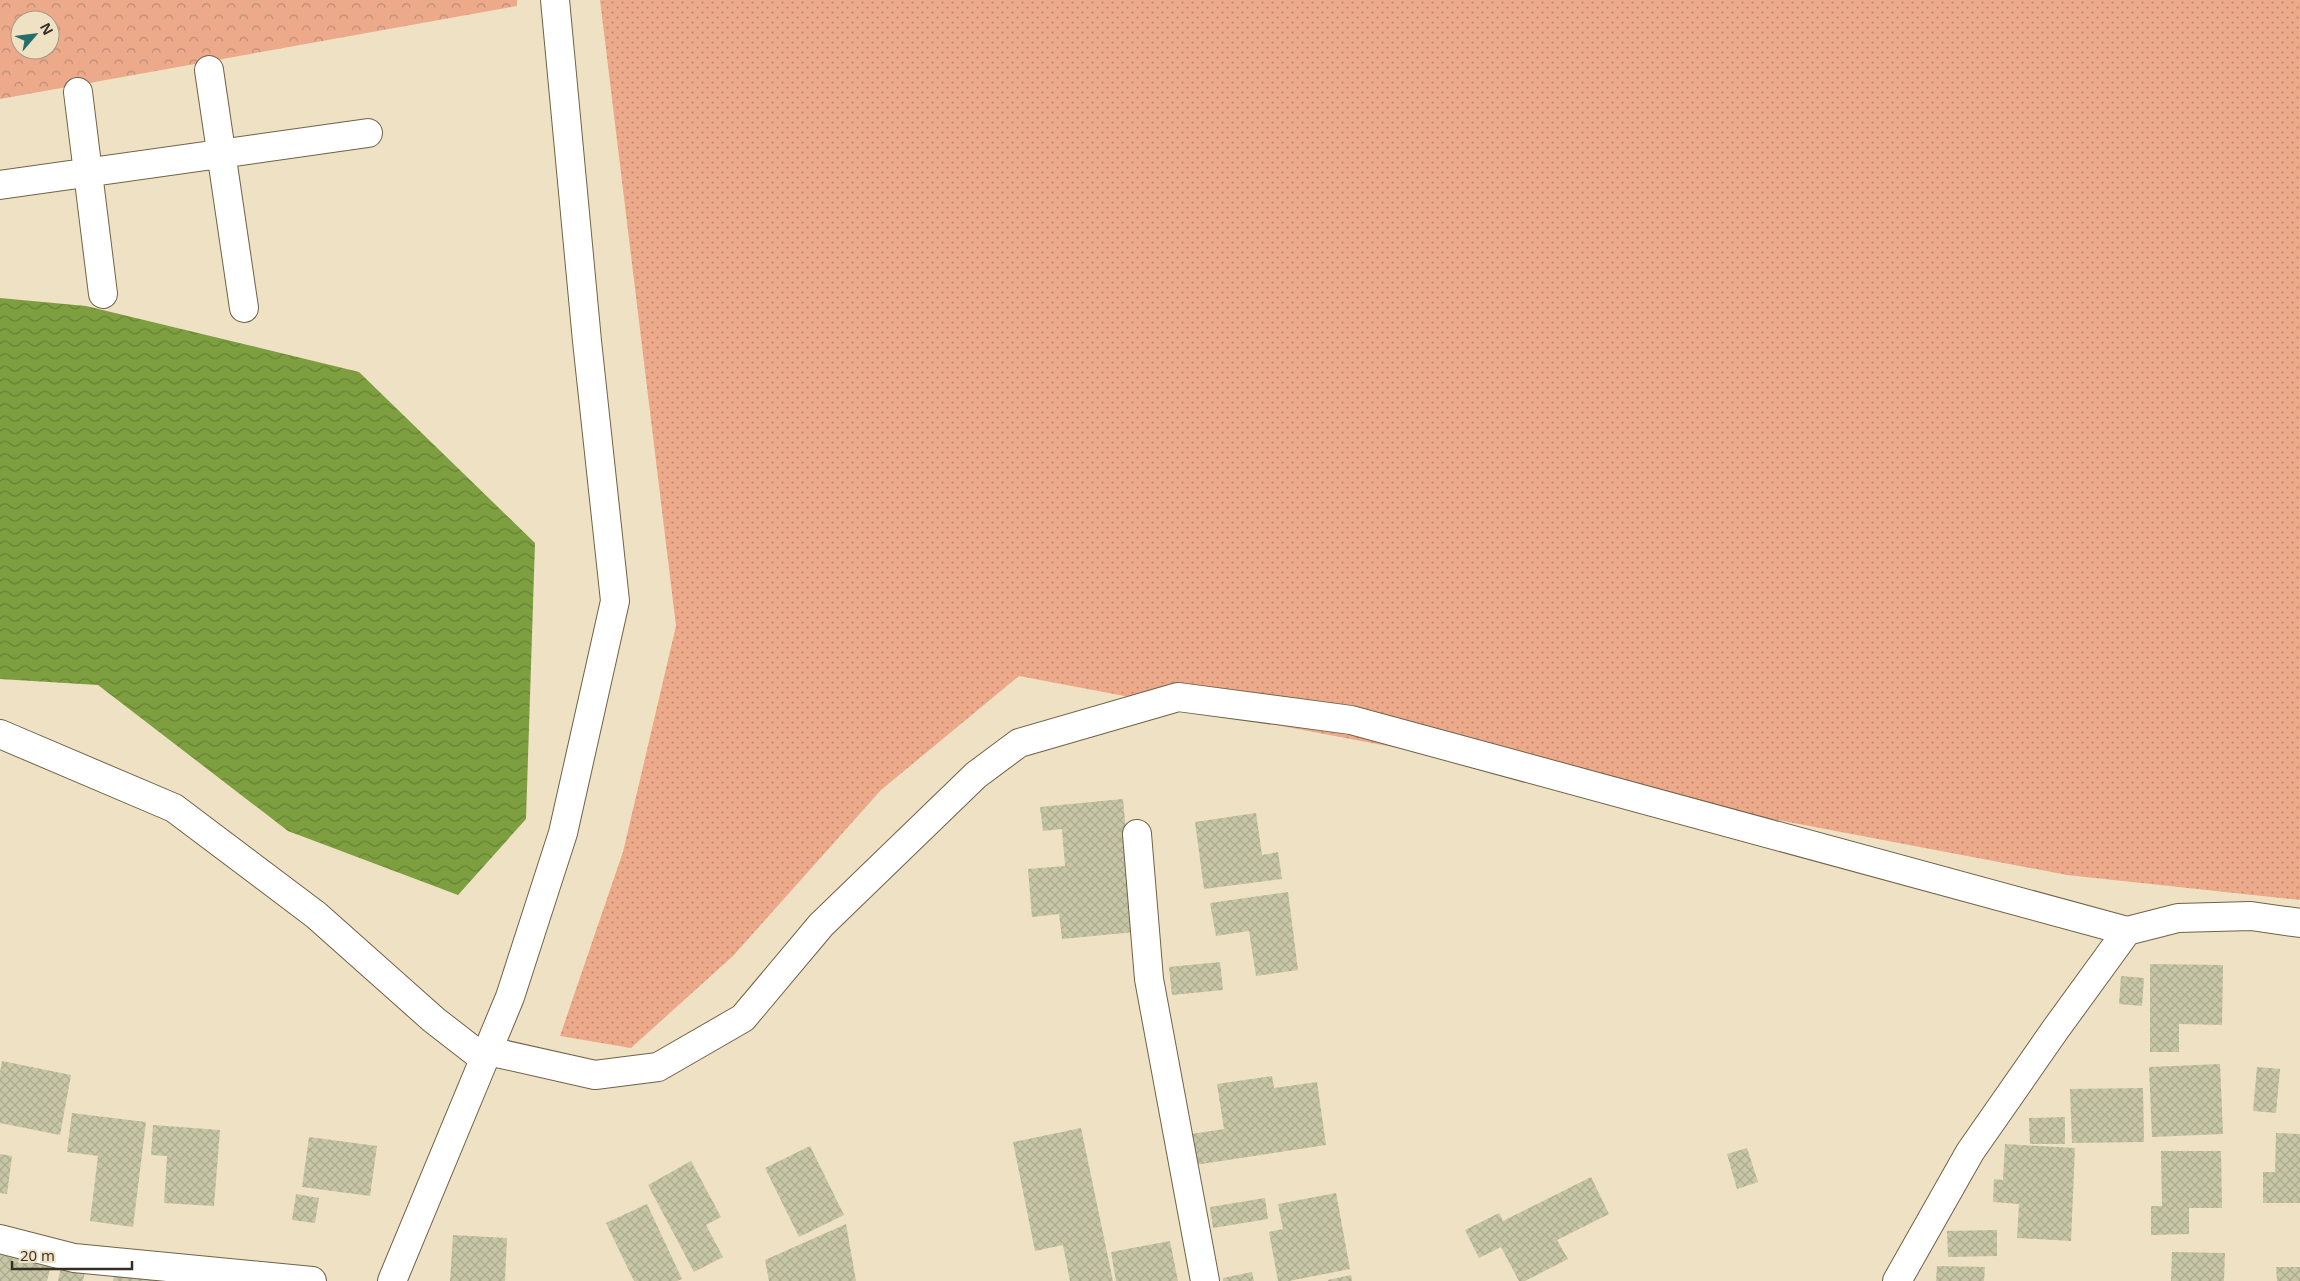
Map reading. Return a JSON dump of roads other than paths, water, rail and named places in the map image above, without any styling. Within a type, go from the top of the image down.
[{"type":"street","points":[[392,1281],[510,997],[563,833],[615,600],[587,341],[555,0]]},
{"type":"street","points":[[210,70],[220,154],[244,308]]},
{"type":"street","points":[[78,92],[103,294]]},
{"type":"street","points":[[0,185],[368,133]]},
{"type":"street","points":[[0,734],[174,808],[316,914],[434,1020],[485,1055],[595,1075],[658,1067],[743,1018],[822,925],[976,775],[1019,743],[1178,697],[1351,720],[2127,931],[2178,918],[2252,916],[2300,923]]},
{"type":"street","points":[[1137,834],[1149,979],[1205,1281]]},
{"type":"street","points":[[1896,1281],[1970,1152],[2127,931]]},
{"type":"street","points":[[0,1239],[74,1258],[312,1281]]},
{"type":"water","points":[[0,298],[86,306],[359,372],[535,543],[526,819],[458,895],[288,831],[98,685],[0,679]]}]
